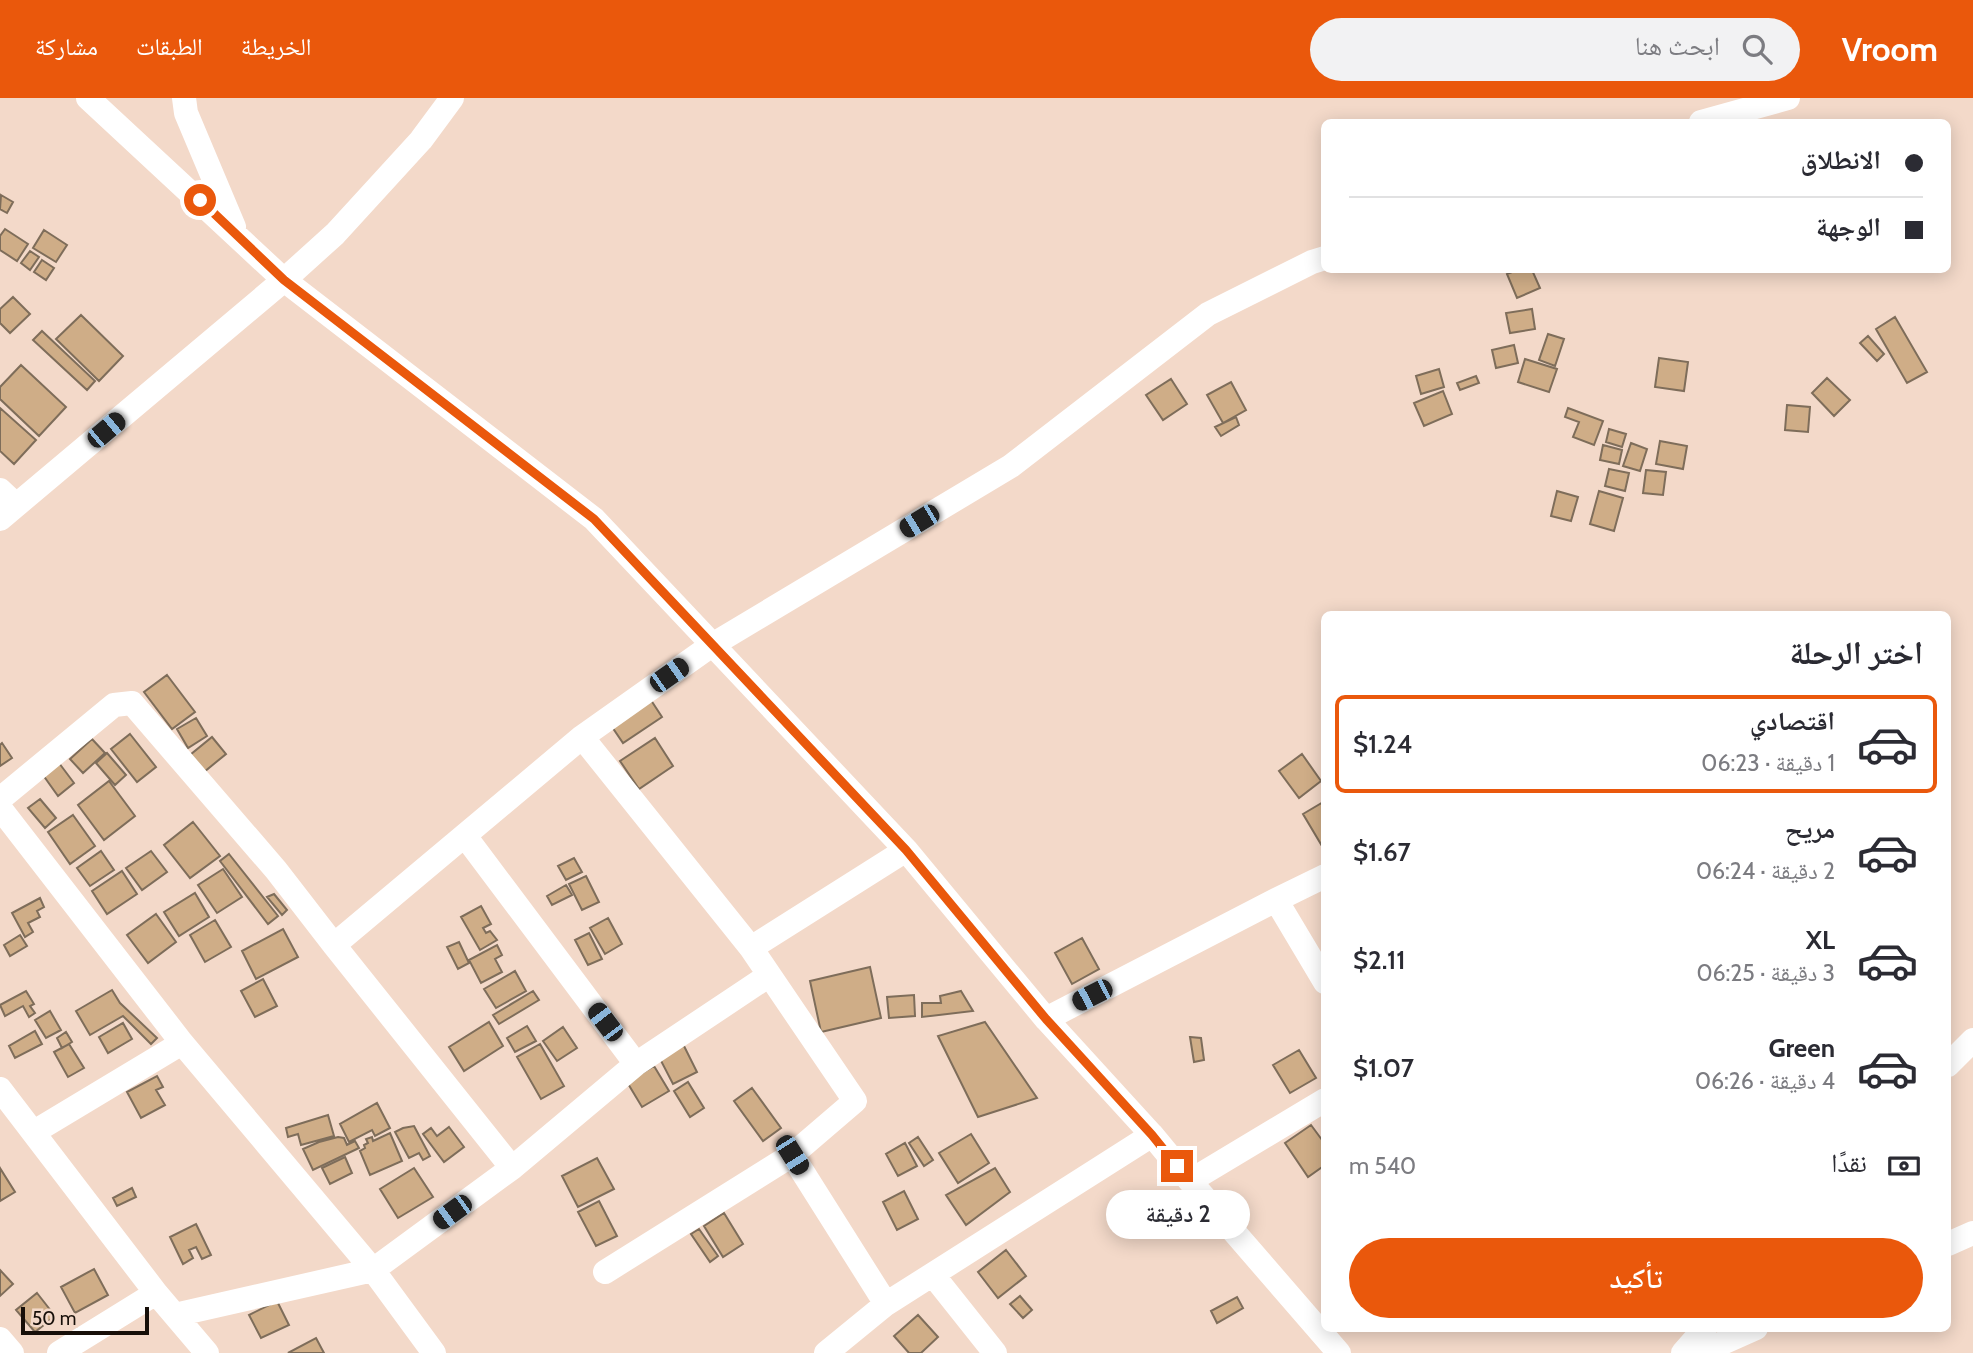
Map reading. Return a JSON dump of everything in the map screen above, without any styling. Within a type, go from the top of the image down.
[{"type":"street","points":[[88,98],[284,280],[594,519],[906,850],[1046,1019],[1152,1135],[1339,1353]]},
{"type":"street","points":[[184,98],[186,113],[237,234]]},
{"type":"street","points":[[5,504],[284,280],[344,225],[421,140],[452,98]]},
{"type":"street","points":[[1712,119],[1788,98]]},
{"type":"street","points":[[334,945],[582,737],[712,645],[1011,466],[1208,314],[1321,259]]},
{"type":"street","points":[[0,799],[114,705],[132,703],[276,870],[512,1168]]},
{"type":"street","points":[[582,737],[751,948],[855,1101],[792,1155],[605,1272]]},
{"type":"street","points":[[0,808],[182,1043],[373,1270],[434,1353]]},
{"type":"street","points":[[465,835],[636,1064]]},
{"type":"street","points":[[751,948],[906,850]]},
{"type":"street","points":[[1046,1019],[1321,878]]},
{"type":"street","points":[[1276,900],[1321,975]]},
{"type":"street","points":[[175,1315],[373,1270],[512,1168],[636,1064],[768,976]]},
{"type":"street","points":[[1951,1062],[1973,1040]]},
{"type":"street","points":[[34,1132],[182,1043]]},
{"type":"street","points":[[0,1089],[156,1293],[207,1353]]},
{"type":"street","points":[[1190,1181],[1321,1102]]},
{"type":"street","points":[[826,1353],[886,1304],[1152,1135]]},
{"type":"street","points":[[792,1155],[886,1304]]},
{"type":"street","points":[[1951,1243],[1973,1233]]},
{"type":"street","points":[[933,1275],[995,1353]]},
{"type":"street","points":[[59,1353],[156,1293]]},
{"type":"street","points":[[1683,1353],[1701,1332]]},
{"type":"street","points":[[1700,1353],[1747,1332]]},
{"type":"street","points":[[0,1339],[12,1353]]},
{"type":"building","points":[[1,195],[13,202],[7,213],[0,209]]},
{"type":"building","points":[[5,229],[28,244],[17,261],[0,250],[0,236]]},
{"type":"building","points":[[44,230],[67,245],[56,262],[33,248]]},
{"type":"building","points":[[30,251],[39,257],[30,270],[21,263]]},
{"type":"building","points":[[42,260],[54,268],[46,280],[34,272]]},
{"type":"building","points":[[1533,273],[1540,288],[1517,298],[1507,274]]},
{"type":"building","points":[[13,297],[30,314],[10,333],[0,323],[0,309]]},
{"type":"building","points":[[1532,309],[1535,329],[1510,333],[1506,313]]},
{"type":"building","points":[[81,315],[123,356],[99,381],[56,339]]},
{"type":"building","points":[[1895,317],[1927,372],[1907,383],[1876,329]]},
{"type":"building","points":[[42,331],[95,381],[87,390],[33,340]]},
{"type":"building","points":[[1548,334],[1564,339],[1555,366],[1539,360]]},
{"type":"building","points":[[1868,336],[1884,354],[1877,361],[1860,343]]},
{"type":"building","points":[[1514,345],[1518,363],[1496,368],[1492,350]]},
{"type":"building","points":[[1659,358],[1688,362],[1684,391],[1655,387]]},
{"type":"building","points":[[1525,359],[1557,369],[1549,392],[1518,382]]},
{"type":"building","points":[[21,365],[66,407],[39,436],[0,399],[0,387]]},
{"type":"building","points":[[1439,369],[1444,387],[1421,394],[1416,376]]},
{"type":"building","points":[[1476,376],[1479,383],[1460,390],[1457,383]]},
{"type":"building","points":[[1827,378],[1850,400],[1834,416],[1812,393]]},
{"type":"building","points":[[1171,379],[1187,404],[1163,420],[1146,395]]},
{"type":"building","points":[[1231,382],[1246,410],[1223,423],[1207,395]]},
{"type":"building","points":[[1443,391],[1452,414],[1424,426],[1414,403]]},
{"type":"building","points":[[1787,405],[1810,407],[1808,432],[1785,430]]},
{"type":"building","points":[[0,408],[36,440],[14,464],[0,451]]},
{"type":"building","points":[[1568,408],[1603,421],[1594,445],[1573,437],[1579,422],[1565,417]]},
{"type":"building","points":[[1236,417],[1239,425],[1221,436],[1215,427]]},
{"type":"building","points":[[1609,429],[1626,434],[1622,447],[1606,442]]},
{"type":"building","points":[[1660,441],[1687,446],[1683,469],[1656,464]]},
{"type":"building","points":[[1631,443],[1647,449],[1640,471],[1623,466]]},
{"type":"building","points":[[1603,445],[1622,450],[1619,464],[1600,460]]},
{"type":"building","points":[[1609,469],[1629,473],[1625,491],[1605,486]]},
{"type":"building","points":[[1646,470],[1666,472],[1663,495],[1643,493]]},
{"type":"building","points":[[1557,491],[1578,497],[1571,521],[1551,516]]},
{"type":"building","points":[[1599,491],[1623,498],[1614,531],[1590,524]]},
{"type":"building","points":[[167,675],[195,712],[172,729],[144,692]]},
{"type":"building","points":[[645,691],[662,717],[623,743],[606,718]]},
{"type":"building","points":[[196,718],[207,736],[188,748],[177,729]]},
{"type":"building","points":[[130,734],[156,767],[137,782],[111,749]]},
{"type":"building","points":[[212,737],[226,754],[204,772],[190,755]]},
{"type":"building","points":[[655,738],[673,766],[639,789],[620,761]]},
{"type":"building","points":[[92,739],[105,753],[83,773],[70,759]]},
{"type":"building","points":[[2,743],[12,758],[0,766],[0,745]]},
{"type":"building","points":[[107,753],[126,775],[115,785],[96,763]]},
{"type":"building","points":[[1302,754],[1321,781],[1299,798],[1279,771]]},
{"type":"building","points":[[59,763],[74,783],[58,796],[43,775]]},
{"type":"building","points":[[109,781],[135,816],[104,840],[78,805]]},
{"type":"building","points":[[40,799],[56,818],[45,828],[28,808]]},
{"type":"building","points":[[1321,803],[1321,844],[1303,814]]},
{"type":"building","points":[[73,815],[95,846],[70,864],[48,832]]},
{"type":"building","points":[[193,822],[220,856],[190,878],[164,845]]},
{"type":"building","points":[[101,851],[114,870],[90,886],[77,868]]},
{"type":"building","points":[[151,851],[167,872],[142,890],[126,868]]},
{"type":"building","points":[[229,854],[278,916],[268,924],[220,861]]},
{"type":"building","points":[[574,858],[582,872],[566,880],[558,866]]},
{"type":"building","points":[[223,869],[242,897],[217,913],[198,885]]},
{"type":"building","points":[[122,871],[137,894],[107,914],[92,891]]},
{"type":"building","points":[[586,876],[599,902],[582,910],[569,884]]},
{"type":"building","points":[[566,885],[572,895],[552,905],[547,896]]},
{"type":"building","points":[[195,893],[209,917],[179,936],[164,912]]},
{"type":"building","points":[[274,894],[287,910],[282,915],[267,897]]},
{"type":"building","points":[[40,898],[44,907],[37,911],[40,917],[28,923],[33,932],[25,937],[12,913]]},
{"type":"building","points":[[481,906],[491,924],[483,928],[486,933],[490,931],[497,940],[480,950],[461,917]]},
{"type":"building","points":[[156,914],[176,942],[148,963],[127,935]]},
{"type":"building","points":[[608,918],[622,944],[605,954],[590,928]]},
{"type":"building","points":[[215,920],[231,947],[205,962],[190,935]]},
{"type":"building","points":[[283,929],[298,957],[256,979],[242,951]]},
{"type":"building","points":[[589,933],[602,959],[588,965],[575,940]]},
{"type":"building","points":[[20,935],[27,946],[10,956],[4,945]]},
{"type":"building","points":[[1082,938],[1099,969],[1072,984],[1055,953]]},
{"type":"building","points":[[459,942],[469,963],[458,969],[447,947]]},
{"type":"building","points":[[497,945],[502,955],[495,959],[502,972],[481,983],[469,960]]},
{"type":"building","points":[[870,967],[881,1018],[821,1032],[810,981]]},
{"type":"building","points":[[515,971],[526,991],[496,1008],[484,989]]},
{"type":"building","points":[[263,979],[277,1006],[255,1017],[241,991]]},
{"type":"building","points":[[112,990],[120,1003],[157,1038],[151,1044],[123,1016],[90,1035],[76,1011]]},
{"type":"building","points":[[26,991],[34,1004],[30,1006],[35,1013],[29,1017],[23,1006],[5,1016],[0,1005]]},
{"type":"building","points":[[533,991],[539,1000],[499,1024],[493,1015]]},
{"type":"building","points":[[961,991],[973,1011],[922,1017],[922,1003],[941,1003],[940,996]]},
{"type":"building","points":[[914,995],[915,1016],[889,1018],[887,997]]},
{"type":"building","points":[[50,1011],[61,1030],[46,1038],[35,1020]]},
{"type":"building","points":[[489,1022],[503,1046],[464,1071],[449,1047]]},
{"type":"building","points":[[985,1022],[1037,1098],[978,1117],[938,1036]]},
{"type":"building","points":[[123,1023],[132,1039],[108,1053],[99,1037]]},
{"type":"building","points":[[527,1026],[536,1041],[515,1052],[507,1038]]},
{"type":"building","points":[[563,1027],[577,1048],[557,1061],[543,1041]]},
{"type":"building","points":[[35,1031],[42,1044],[15,1058],[9,1046]]},
{"type":"building","points":[[66,1032],[72,1042],[62,1048],[57,1038]]},
{"type":"building","points":[[1190,1037],[1201,1038],[1204,1060],[1194,1062]]},
{"type":"building","points":[[682,1042],[697,1072],[673,1084],[658,1055]]},
{"type":"building","points":[[69,1044],[84,1068],[68,1077],[54,1052]]},
{"type":"building","points":[[540,1044],[564,1086],[541,1099],[517,1057]]},
{"type":"building","points":[[1299,1050],[1316,1078],[1290,1093],[1273,1065]]},
{"type":"building","points":[[654,1066],[669,1091],[642,1107],[627,1082]]},
{"type":"building","points":[[157,1076],[163,1087],[156,1090],[165,1105],[141,1118],[127,1092]]},
{"type":"building","points":[[688,1082],[704,1108],[690,1117],[674,1091]]},
{"type":"building","points":[[752,1088],[781,1128],[763,1141],[734,1101]]},
{"type":"building","points":[[377,1103],[390,1128],[375,1136],[372,1130],[349,1142],[340,1124]]},
{"type":"building","points":[[328,1115],[334,1136],[301,1145],[298,1134],[288,1137],[286,1128]]},
{"type":"building","points":[[1311,1125],[1321,1139],[1321,1168],[1308,1177],[1285,1143]]},
{"type":"building","points":[[414,1126],[430,1156],[423,1160],[419,1153],[409,1158],[395,1132]]},
{"type":"building","points":[[449,1127],[464,1147],[444,1162],[423,1134],[431,1128],[437,1136]]},
{"type":"building","points":[[390,1133],[402,1161],[370,1175],[360,1151],[368,1143],[366,1139],[372,1137],[373,1141]]},
{"type":"building","points":[[971,1134],[989,1163],[958,1183],[939,1153]]},
{"type":"building","points":[[338,1137],[344,1138],[347,1145],[355,1141],[359,1148],[313,1170],[303,1149]]},
{"type":"building","points":[[918,1137],[933,1160],[924,1166],[909,1143]]},
{"type":"building","points":[[905,1143],[917,1166],[898,1176],[886,1154]]},
{"type":"building","points":[[345,1157],[352,1173],[330,1184],[322,1168]]},
{"type":"building","points":[[597,1158],[614,1189],[578,1207],[562,1176]]},
{"type":"building","points":[[0,1168],[15,1192],[0,1201]]},
{"type":"building","points":[[414,1168],[433,1197],[398,1218],[380,1189]]},
{"type":"building","points":[[995,1168],[1010,1192],[966,1225],[946,1195]]},
{"type":"building","points":[[132,1188],[136,1197],[117,1206],[113,1198]]},
{"type":"building","points":[[904,1191],[918,1219],[897,1230],[883,1202]]},
{"type":"building","points":[[599,1201],[617,1236],[596,1246],[578,1212]]},
{"type":"building","points":[[724,1213],[743,1244],[723,1257],[704,1226]]},
{"type":"building","points":[[196,1224],[211,1255],[202,1259],[196,1247],[189,1250],[193,1258],[183,1264],[170,1237]]},
{"type":"building","points":[[699,1229],[718,1256],[710,1262],[691,1234]]},
{"type":"building","points":[[1006,1250],[1026,1276],[998,1298],[978,1272]]},
{"type":"building","points":[[94,1269],[108,1295],[75,1313],[61,1287]]},
{"type":"building","points":[[0,1270],[13,1284],[0,1296]]},
{"type":"building","points":[[37,1293],[55,1316],[35,1332],[16,1310]]},
{"type":"building","points":[[1020,1296],[1032,1310],[1023,1318],[1010,1304]]},
{"type":"building","points":[[1237,1297],[1243,1308],[1217,1323],[1211,1311]]},
{"type":"building","points":[[277,1301],[289,1325],[261,1338],[249,1315]]},
{"type":"building","points":[[918,1315],[938,1337],[921,1353],[909,1353],[894,1336]]},
{"type":"building","points":[[316,1338],[324,1353],[288,1353]]},
{"type":"route","points":[[200,200],[284,280],[594,519],[906,850],[1046,1019],[1177,1166]]}]
